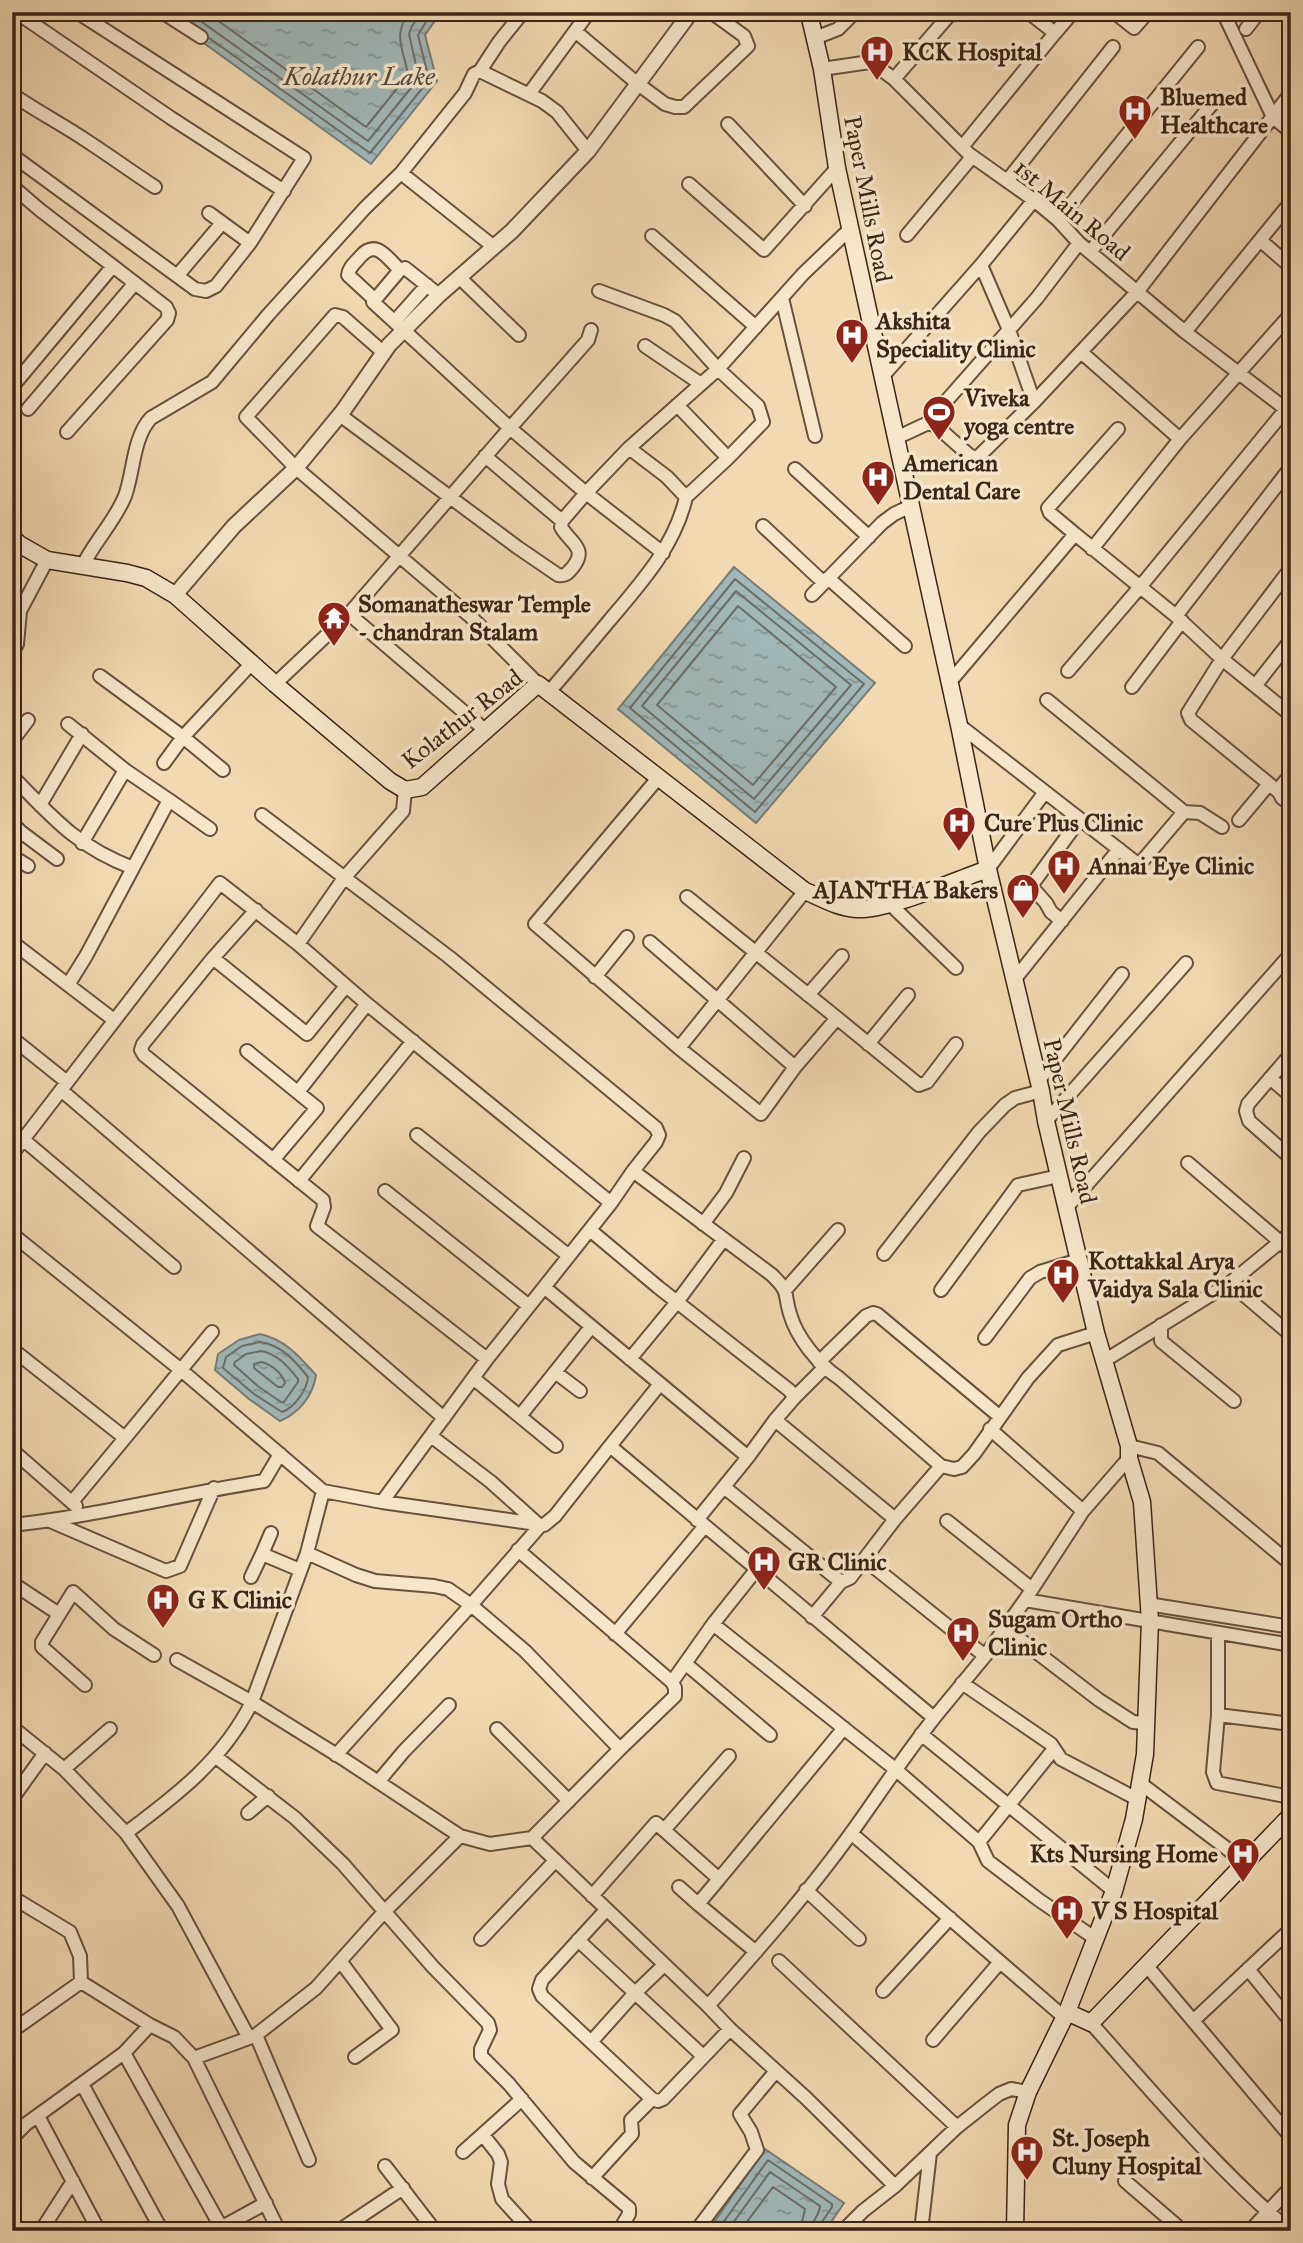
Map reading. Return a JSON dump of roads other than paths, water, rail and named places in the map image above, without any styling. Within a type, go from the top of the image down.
[{"type":"main road","name":"Paper Mills Road","points":[[809,14],[822,69],[837,168],[988,869],[1096,1334],[1142,1503],[1150,1622],[1145,1754],[1139,1791],[1114,1891],[1066,2015],[1028,2092],[1017,2125],[1014,2231]]},
{"type":"main road","name":"Kolathur Road","points":[[12,537],[47,560],[146,578],[175,595],[251,664],[390,781],[405,790],[422,787],[485,730],[543,688],[805,891],[837,906],[858,910],[890,904],[988,869]]},
{"type":"main road","points":[[1066,2015],[1091,2023],[1291,1815]]},
{"type":"street","points":[[16,12],[140,98],[284,191]]},
{"type":"street","points":[[12,155],[195,289],[206,291],[216,286],[250,243],[304,158],[77,12]]},
{"type":"street","points":[[162,12],[201,37]]},
{"type":"street","points":[[82,567],[124,497],[145,425],[152,418],[212,382],[268,315],[365,208],[401,173],[465,93],[474,74],[480,71],[523,12]]},
{"type":"street","points":[[529,94],[589,12]]},
{"type":"street","points":[[413,305],[439,295],[494,247],[588,151],[691,12]]},
{"type":"street","points":[[575,31],[665,104],[684,107],[748,46],[744,36],[711,12]]},
{"type":"street","points":[[814,38],[838,29],[855,12]]},
{"type":"street","points":[[894,79],[952,12]]},
{"type":"street","points":[[1028,12],[1055,33]]},
{"type":"street","points":[[962,147],[1073,12]]},
{"type":"street","points":[[1114,12],[1134,28],[1148,12]]},
{"type":"street","points":[[1223,12],[1260,89],[1291,132]]},
{"type":"street","points":[[1245,29],[1259,12]]},
{"type":"street","points":[[1007,181],[1113,47]]},
{"type":"street","points":[[1058,219],[1198,47]]},
{"type":"street","name":"1st Main Road","points":[[822,69],[870,62],[894,79],[972,157],[1058,219],[1079,243],[1137,292],[1288,411]]},
{"type":"street","points":[[480,71],[529,94],[557,112],[588,151]]},
{"type":"street","points":[[12,93],[155,187]]},
{"type":"street","points":[[926,424],[934,424],[977,458],[1034,402],[1137,292],[1291,93]]},
{"type":"street","points":[[1090,252],[1217,98]]},
{"type":"street","points":[[728,124],[805,206]]},
{"type":"street","points":[[907,235],[972,157]]},
{"type":"street","points":[[689,184],[764,250],[837,168]]},
{"type":"street","points":[[401,173],[494,247]]},
{"type":"street","points":[[12,186],[166,307],[169,313],[167,320],[67,432]]},
{"type":"street","points":[[882,377],[981,265],[1034,200]]},
{"type":"street","points":[[1185,332],[1291,202]]},
{"type":"street","points":[[209,213],[250,243]]},
{"type":"street","points":[[177,276],[222,223]]},
{"type":"street","points":[[340,415],[517,547],[558,575],[564,576],[579,560],[579,552],[561,527],[562,521],[629,447],[718,369],[803,274],[850,229]]},
{"type":"street","points":[[652,236],[756,327]]},
{"type":"street","points":[[1260,240],[1291,267]]},
{"type":"street","points":[[896,438],[926,424],[1037,298],[1079,243]]},
{"type":"street","points":[[400,270],[377,249],[371,248],[365,250],[348,271],[348,275],[374,299],[374,304],[510,428],[586,493],[663,553]]},
{"type":"street","points":[[981,265],[1009,330],[1034,402]]},
{"type":"street","points":[[12,387],[113,266]]},
{"type":"street","points":[[374,299],[400,270],[405,268],[439,295]]},
{"type":"street","points":[[459,277],[519,335]]},
{"type":"street","points":[[28,409],[135,284]]},
{"type":"street","points":[[175,595],[234,527],[296,468],[340,415],[427,285]]},
{"type":"street","points":[[384,353],[343,317],[335,315],[246,417],[296,468],[471,617],[543,688],[634,592],[663,553],[682,515],[686,497],[763,422],[758,406],[718,369],[670,317],[599,291]]},
{"type":"street","points":[[782,298],[815,436]]},
{"type":"street","points":[[1092,549],[1180,439],[1291,315]]},
{"type":"street","points":[[275,684],[349,614],[588,340],[591,330]]},
{"type":"street","points":[[645,346],[701,384]]},
{"type":"street","points":[[1081,352],[1180,439]]},
{"type":"street","points":[[677,405],[728,458]]},
{"type":"street","points":[[1068,671],[1288,411]]},
{"type":"street","points":[[1118,429],[1048,508],[1050,513],[1179,618],[1222,659],[1291,715]]},
{"type":"street","points":[[629,447],[667,477],[686,497]]},
{"type":"street","points":[[485,456],[562,521]]},
{"type":"street","points":[[1132,687],[1179,618],[1291,467]]},
{"type":"street","points":[[795,470],[869,537]]},
{"type":"street","points":[[812,595],[894,514],[911,506]]},
{"type":"street","points":[[763,526],[905,646]]},
{"type":"street","points":[[949,683],[1075,534]]},
{"type":"street","points":[[12,653],[18,644],[20,611],[47,560]]},
{"type":"street","points":[[1291,568],[1222,659],[1188,713],[1191,720],[1291,805]]},
{"type":"street","points":[[349,614],[485,730]]},
{"type":"street","points":[[1255,686],[1291,640]]},
{"type":"street","points":[[164,763],[183,737],[251,664]]},
{"type":"street","points":[[100,676],[223,770]]},
{"type":"street","points":[[1047,699],[1184,812],[1200,813],[1222,827]]},
{"type":"street","points":[[12,741],[28,720]]},
{"type":"street","points":[[68,724],[125,770],[210,829]]},
{"type":"street","points":[[959,725],[1139,865],[1184,812]]},
{"type":"street","points":[[40,805],[82,734]]},
{"type":"street","points":[[82,843],[125,770]]},
{"type":"street","points":[[1239,820],[1274,788],[1281,786],[1291,774]]},
{"type":"street","points":[[12,776],[82,843],[133,868]]},
{"type":"street","points":[[659,777],[535,924],[679,1048],[761,1114],[795,1067],[837,1018]]},
{"type":"street","points":[[298,944],[344,878],[403,811],[405,790]]},
{"type":"street","points":[[988,869],[1045,792]]},
{"type":"street","points":[[68,985],[169,800]]},
{"type":"street","points":[[262,815],[449,957],[656,1128],[659,1135],[611,1203],[487,1359],[382,1502]]},
{"type":"street","points":[[1062,921],[1051,912],[1031,886],[1080,819]]},
{"type":"street","points":[[15,832],[57,859]]},
{"type":"street","points":[[1014,980],[1119,849]]},
{"type":"street","points":[[12,856],[27,866]]},
{"type":"street","points":[[12,1154],[220,883],[298,944],[367,1004],[611,1203]]},
{"type":"street","points":[[679,1048],[805,891]]},
{"type":"street","points":[[687,897],[919,1085],[928,1082],[956,1044]]},
{"type":"street","points":[[890,904],[956,968]]},
{"type":"street","points":[[256,910],[213,958],[143,1044],[141,1050],[323,1200],[324,1207],[317,1226],[487,1359]]},
{"type":"street","points":[[595,977],[626,937]]},
{"type":"street","points":[[12,942],[114,1020]]},
{"type":"street","points":[[650,942],[795,1067]]},
{"type":"street","points":[[808,995],[842,956]]},
{"type":"street","points":[[1066,1208],[1290,956]]},
{"type":"street","points":[[213,958],[307,1034],[346,986]]},
{"type":"street","points":[[1046,1121],[1186,963]]},
{"type":"street","points":[[884,1254],[979,1132],[1004,1105],[1040,1086],[1122,974]]},
{"type":"street","points":[[868,1044],[908,995]]},
{"type":"street","points":[[298,1093],[367,1004]]},
{"type":"street","points":[[12,1038],[444,1418]]},
{"type":"street","points":[[299,1181],[413,1041]]},
{"type":"street","points":[[247,1051],[317,1108],[273,1160]]},
{"type":"street","points":[[1291,1054],[1248,1104],[1246,1111],[1249,1121],[1291,1158]]},
{"type":"street","points":[[1270,1078],[1291,1096]]},
{"type":"street","points":[[12,1130],[174,1266]]},
{"type":"street","points":[[417,1135],[569,1256]]},
{"type":"street","points":[[703,1224],[726,1193],[744,1158]]},
{"type":"street","points":[[1188,1163],[1291,1251]]},
{"type":"street","points":[[633,1171],[752,1259],[786,1289],[790,1314],[821,1365],[941,1466],[954,1469],[962,1467],[1028,1378],[1058,1345],[1096,1334]]},
{"type":"street","points":[[941,1290],[1018,1185],[1059,1175]]},
{"type":"street","points":[[385,1191],[529,1306]]},
{"type":"street","points":[[590,1230],[795,1397]]},
{"type":"street","points":[[786,1289],[838,1230]]},
{"type":"street","points":[[1104,1361],[1230,1283],[1291,1233]]},
{"type":"street","points":[[12,1234],[181,1370],[323,1490],[382,1502],[540,1526]]},
{"type":"street","points":[[630,1359],[723,1240]]},
{"type":"street","points":[[985,1338],[1030,1278],[1040,1272],[1079,1260]]},
{"type":"street","points":[[1230,1283],[1291,1335]]},
{"type":"street","points":[[544,1287],[748,1457]]},
{"type":"street","points":[[615,1634],[701,1523],[724,1487],[775,1420],[866,1316],[877,1314],[999,1416]]},
{"type":"street","points":[[1161,1325],[1161,1341],[1234,1401]]},
{"type":"street","points":[[520,1416],[591,1327]]},
{"type":"street","points":[[72,1502],[212,1332]]},
{"type":"street","points":[[12,1349],[125,1438]]},
{"type":"street","points":[[555,1372],[580,1391]]},
{"type":"street","points":[[473,1378],[556,1446]]},
{"type":"street","points":[[336,1755],[518,1550],[540,1526],[552,1519],[660,1384]]},
{"type":"street","points":[[775,1420],[895,1519]]},
{"type":"street","points":[[990,1429],[1083,1511]]},
{"type":"street","points":[[431,1436],[491,1482],[540,1526]]},
{"type":"street","points":[[610,1446],[934,1718]]},
{"type":"street","points":[[12,1450],[87,1515]]},
{"type":"street","points":[[708,2006],[851,1833],[921,1734],[985,1656],[1083,1511],[1129,1452],[1158,1453],[1291,1564]]},
{"type":"street","points":[[12,1525],[87,1515],[264,1480],[279,1454]]},
{"type":"street","points":[[812,1617],[841,1582],[850,1578],[895,1519],[941,1466]]},
{"type":"street","points":[[724,1487],[841,1582]]},
{"type":"street","points":[[50,1521],[166,1571],[173,1570],[180,1566],[214,1488]]},
{"type":"street","points":[[126,1833],[169,1801],[216,1757],[242,1724],[253,1703],[307,1553],[323,1490]]},
{"type":"street","points":[[947,1521],[1028,1595],[1150,1622],[1291,1645]]},
{"type":"street","points":[[251,1577],[271,1533]]},
{"type":"street","points":[[177,1660],[253,1703],[460,1836],[490,1843],[532,1838],[675,1696],[675,1688],[672,1682],[518,1550]]},
{"type":"street","points":[[307,1553],[375,1581],[448,1589],[525,1651],[620,1749]]},
{"type":"street","points":[[262,1554],[300,1570]]},
{"type":"street","points":[[864,1559],[985,1656]]},
{"type":"street","points":[[672,1682],[756,1570]]},
{"type":"street","points":[[12,1583],[59,1614]]},
{"type":"street","points":[[85,1685],[42,1647],[42,1642],[73,1592],[114,1629],[154,1655]]},
{"type":"street","points":[[1148,1604],[1291,1627]]},
{"type":"street","points":[[713,1624],[895,1769],[979,1842],[988,1861],[1096,1939]]},
{"type":"street","points":[[1005,1628],[1099,1700],[1133,1722],[1146,1723]]},
{"type":"street","points":[[1218,1634],[1218,1715],[1213,1772],[1217,1783],[1291,1797]]},
{"type":"street","points":[[686,1664],[770,1735]]},
{"type":"street","points":[[962,1683],[1051,1744],[1061,1759],[1139,1791],[1245,1863]]},
{"type":"street","points":[[378,1782],[449,1705]]},
{"type":"street","points":[[1218,1715],[1291,1724]]},
{"type":"street","points":[[12,1727],[64,1769],[126,1833],[178,1906],[253,2036],[309,2160]]},
{"type":"street","points":[[64,1769],[110,1728]]},
{"type":"street","points":[[698,1904],[844,1728]]},
{"type":"street","points":[[497,1729],[569,1801]]},
{"type":"street","points":[[921,1734],[1114,1891]]},
{"type":"street","points":[[979,1842],[1054,1749]]},
{"type":"street","points":[[12,1799],[45,1753]]},
{"type":"street","points":[[664,1830],[729,1756]]},
{"type":"street","points":[[216,1757],[295,1818],[343,1864],[445,1980],[488,2023],[490,2030],[481,2049],[481,2056],[522,2099],[574,2162],[629,2208],[627,2220],[619,2231]]},
{"type":"street","points":[[248,1813],[268,1797]]},
{"type":"street","points":[[592,1896],[656,1823],[719,1879]]},
{"type":"street","points":[[851,1833],[1000,1962],[1066,2015]]},
{"type":"street","points":[[194,2058],[253,2036],[316,1988],[384,1912],[460,1836]]},
{"type":"street","points":[[532,1838],[895,2186]]},
{"type":"street","points":[[481,1939],[555,1861]]},
{"type":"street","points":[[679,1887],[755,1952]]},
{"type":"street","points":[[806,1890],[859,1939]]},
{"type":"street","points":[[12,1897],[70,1932],[80,1956],[81,1982]]},
{"type":"street","points":[[606,1910],[542,1980],[539,1989],[542,1996],[652,2099],[658,2101],[663,2099],[730,2029]]},
{"type":"street","points":[[883,1991],[950,1918]]},
{"type":"street","points":[[1193,2021],[1291,1929]]},
{"type":"street","points":[[578,1940],[703,2056]]},
{"type":"street","points":[[779,1961],[957,2127]]},
{"type":"street","points":[[341,1962],[392,2030],[355,2057]]},
{"type":"street","points":[[933,2040],[1000,1962]]},
{"type":"street","points":[[1146,1965],[1291,2137]]},
{"type":"street","points":[[591,2042],[663,1966]]},
{"type":"street","points":[[1248,1969],[1291,2022]]},
{"type":"street","points":[[81,1982],[150,2025],[174,2036],[194,2058],[279,2231]]},
{"type":"street","points":[[12,2031],[81,1982]]},
{"type":"street","points":[[1091,2023],[1177,2120],[1290,2231]]},
{"type":"street","points":[[12,2138],[124,2053],[150,2025]]},
{"type":"street","points":[[124,2053],[218,2229],[266,2203]]},
{"type":"street","points":[[696,2231],[757,2150],[751,2132],[740,2114],[776,2071]]},
{"type":"street","points":[[82,2084],[162,2231]]},
{"type":"street","points":[[843,2231],[957,2127],[999,2094],[1011,2089],[1028,2092]]},
{"type":"street","points":[[463,2152],[522,2099]]},
{"type":"street","points":[[592,2178],[632,2133],[631,2120],[652,2099]]},
{"type":"street","points":[[38,2116],[99,2231]]},
{"type":"street","points":[[483,2135],[498,2154],[498,2184],[502,2199],[531,2231]]},
{"type":"street","points":[[921,2231],[930,2153]]},
{"type":"street","points":[[385,2165],[435,2231]]},
{"type":"street","points":[[41,2231],[73,2181]]},
{"type":"street","points":[[1125,2181],[1182,2231]]},
{"type":"street","points":[[1250,2231],[1291,2187]]},
{"type":"street","points":[[343,2228],[403,2188]]},
{"type":"water","name":"Kolathur Lake","points":[[161,12],[441,12],[425,35],[437,81],[371,164]]},
{"type":"water","points":[[734,567],[875,683],[756,823],[618,709]]},
{"type":"water","points":[[260,1334],[285,1345],[316,1375],[312,1390],[304,1403],[280,1421],[215,1370],[218,1354],[239,1340]]},
{"type":"water","points":[[765,2149],[844,2203],[825,2231],[708,2231]]},
{"type":"waterway","points":[[1281,112],[1291,124]]},
{"type":"place","name":"KCK Hospital","points":[[877,82]]},
{"type":"place","name":"Bluemed Healthcare","points":[[1135,141]]},
{"type":"place","name":"Akshita Speciality Clinic","points":[[852,365]]},
{"type":"place","name":"Viveka yoga centre","points":[[939,442]]},
{"type":"place","name":"American Dental Care","points":[[878,507]]},
{"type":"place","name":"Somanatheswar Temple - chandran Stalam","points":[[334,648]]},
{"type":"place","name":"Cure Plus Clinic","points":[[959,853]]},
{"type":"place","name":"Annai Eye Clinic","points":[[1064,896]]},
{"type":"place","name":"AJANTHA Bakers","points":[[1023,920]]},
{"type":"place","name":"Kottakkal Arya Vaidya Sala Clinic","points":[[1063,1305]]},
{"type":"place","name":"GR Clinic","points":[[764,1592]]},
{"type":"place","name":"G K Clinic","points":[[163,1630]]},
{"type":"place","name":"Sugam Ortho Clinic","points":[[963,1663]]},
{"type":"place","name":"Kts Nursing Home","points":[[1243,1884]]},
{"type":"place","name":"V S Hospital","points":[[1067,1941]]},
{"type":"place","name":"St. Joseph Cluny Hospital","points":[[1027,2182]]}]
